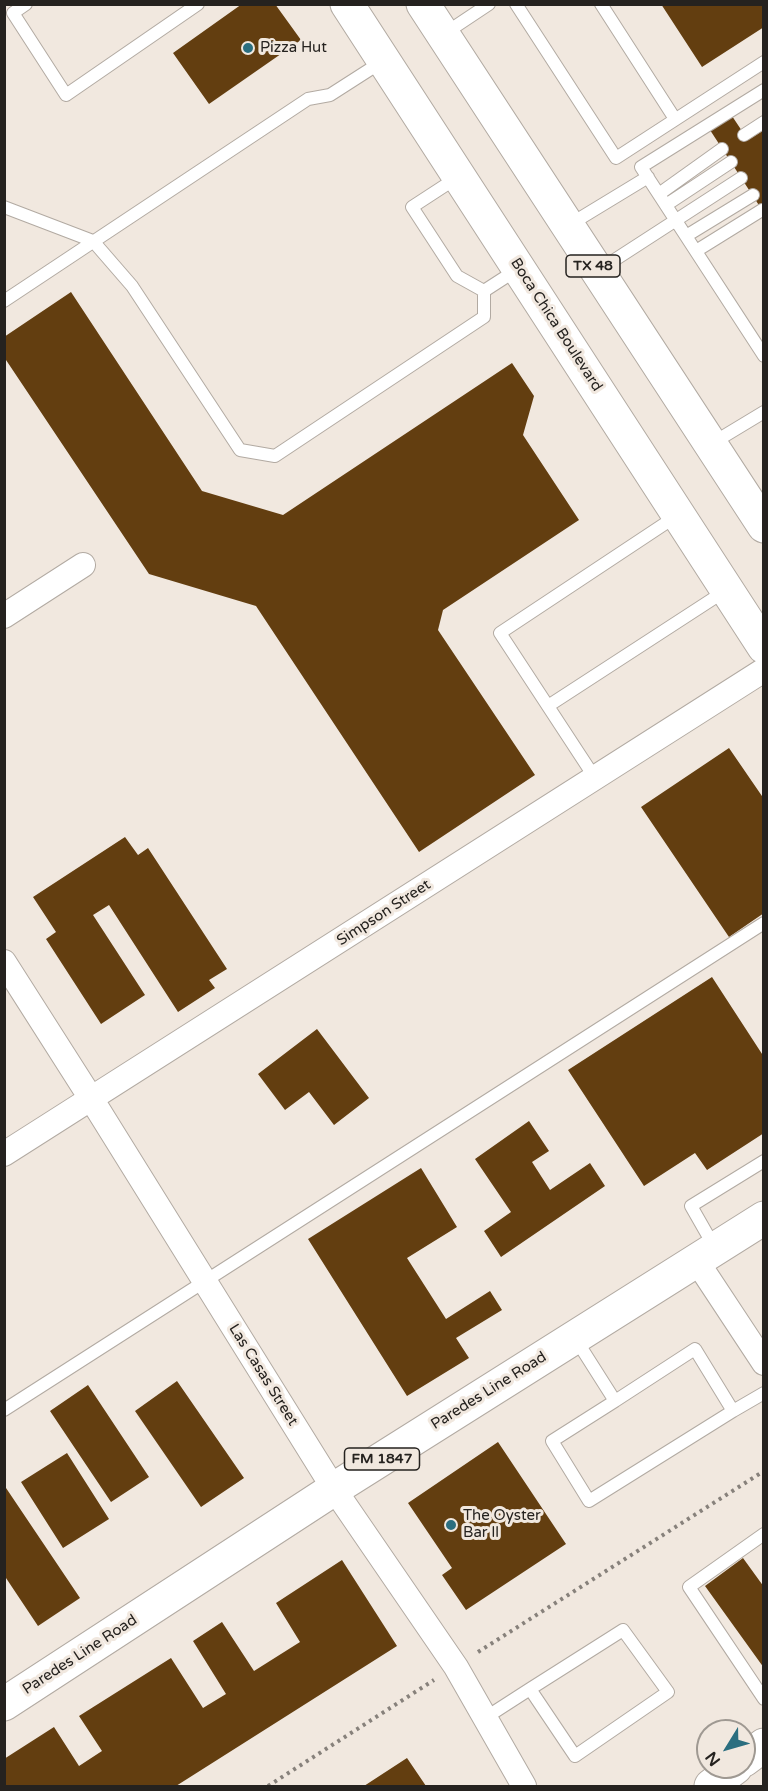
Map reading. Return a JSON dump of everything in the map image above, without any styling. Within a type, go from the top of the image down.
[{"type":"main road","name":"Boca Chica Boulevard","points":[[347,4],[764,647]]},
{"type":"main road","name":"TX 48","points":[[423,4],[764,526]]},
{"type":"main road","name":"Paredes Line Road","points":[[4,1704],[334,1490],[764,1218]]},
{"type":"street","points":[[4,616],[83,565]]},
{"type":"street","name":"Simpson Street","points":[[4,1154],[764,670]]},
{"type":"street","name":"Las Casas Street","points":[[4,962],[334,1490],[456,1667],[524,1786]]},
{"type":"street","points":[[706,1254],[764,1364]]},
{"type":"lane","points":[[26,4],[13,13],[66,94],[198,4]]},
{"type":"lane","points":[[443,35],[489,4]]},
{"type":"lane","points":[[516,4],[616,158],[764,62]]},
{"type":"lane","points":[[601,4],[675,119]]},
{"type":"lane","points":[[4,301],[308,99],[330,95],[384,60]]},
{"type":"lane","points":[[764,90],[641,167],[764,356]]},
{"type":"lane","points":[[744,135],[764,122]]},
{"type":"lane","points":[[659,194],[722,149]]},
{"type":"lane","points":[[666,205],[730,162]]},
{"type":"lane","points":[[459,176],[412,207],[457,276],[484,291]]},
{"type":"lane","points":[[568,226],[648,177]]},
{"type":"lane","points":[[597,271],[741,178]]},
{"type":"lane","points":[[686,236],[753,195]]},
{"type":"lane","points":[[4,207],[93,241],[132,286],[240,450],[275,456],[484,317],[484,291]]},
{"type":"lane","points":[[696,251],[762,210]]},
{"type":"lane","points":[[484,291],[519,268]]},
{"type":"lane","points":[[710,445],[764,412]]},
{"type":"lane","points":[[595,778],[500,633],[678,515]]},
{"type":"lane","points":[[548,706],[727,590]]},
{"type":"lane","points":[[4,1410],[764,923]]},
{"type":"lane","points":[[706,1254],[691,1206],[764,1161]]},
{"type":"lane","points":[[574,1337],[615,1401]]},
{"type":"lane","points":[[733,1412],[695,1349],[552,1441],[589,1501],[764,1393]]},
{"type":"lane","points":[[764,1534],[689,1587],[764,1699]]},
{"type":"lane","points":[[485,1718],[530,1689],[623,1630],[668,1692],[575,1756],[530,1689]]},
{"type":"path","points":[[472,1656],[764,1471]]},
{"type":"path","points":[[268,1786],[434,1680]]},
{"type":"building","points":[[242,4],[275,4],[301,40],[209,104],[173,53]]},
{"type":"building","points":[[661,4],[764,4],[764,27],[702,67]]},
{"type":"building","points":[[732,116],[748,140],[764,130],[764,213],[710,130]]},
{"type":"building","points":[[71,292],[202,491],[283,515],[512,363],[534,396],[523,435],[579,520],[443,610],[438,630],[535,775],[419,852],[256,606],[149,574],[4,357],[4,337]]},
{"type":"building","points":[[729,748],[764,799],[764,913],[729,937],[641,807]]},
{"type":"building","points":[[125,837],[138,855],[148,848],[227,969],[209,980],[215,988],[178,1012],[109,905],[93,915],[145,995],[101,1024],[46,939],[56,932],[33,897]]},
{"type":"building","points":[[712,977],[764,1057],[764,1133],[707,1170],[695,1153],[644,1186],[568,1070]]},
{"type":"building","points":[[317,1029],[369,1098],[334,1125],[309,1092],[285,1110],[258,1074]]},
{"type":"building","points":[[529,1121],[549,1151],[532,1162],[550,1190],[590,1163],[605,1186],[501,1257],[484,1231],[511,1212],[475,1159]]},
{"type":"building","points":[[421,1168],[457,1227],[407,1258],[446,1319],[490,1291],[502,1310],[456,1338],[469,1358],[407,1396],[308,1239]]},
{"type":"building","points":[[177,1381],[244,1478],[201,1507],[135,1411]]},
{"type":"building","points":[[88,1385],[149,1477],[111,1502],[50,1411]]},
{"type":"building","points":[[498,1442],[566,1544],[466,1610],[442,1575],[452,1568],[408,1503]]},
{"type":"building","points":[[67,1453],[109,1519],[63,1548],[21,1482]]},
{"type":"building","points":[[4,1485],[80,1598],[38,1626],[4,1575]]},
{"type":"building","points":[[743,1558],[764,1587],[764,1668],[705,1586]]},
{"type":"building","points":[[342,1560],[397,1646],[176,1786],[4,1786],[4,1759],[54,1727],[79,1766],[102,1751],[79,1716],[171,1658],[203,1708],[226,1694],[193,1641],[222,1622],[254,1671],[300,1642],[276,1603]]},
{"type":"building","points":[[407,1758],[426,1786],[364,1786]]},
{"type":"place","name":"Pizza Hut","points":[[248,48]]},
{"type":"place","name":"The Oyster Bar ll","points":[[451,1525]]}]
